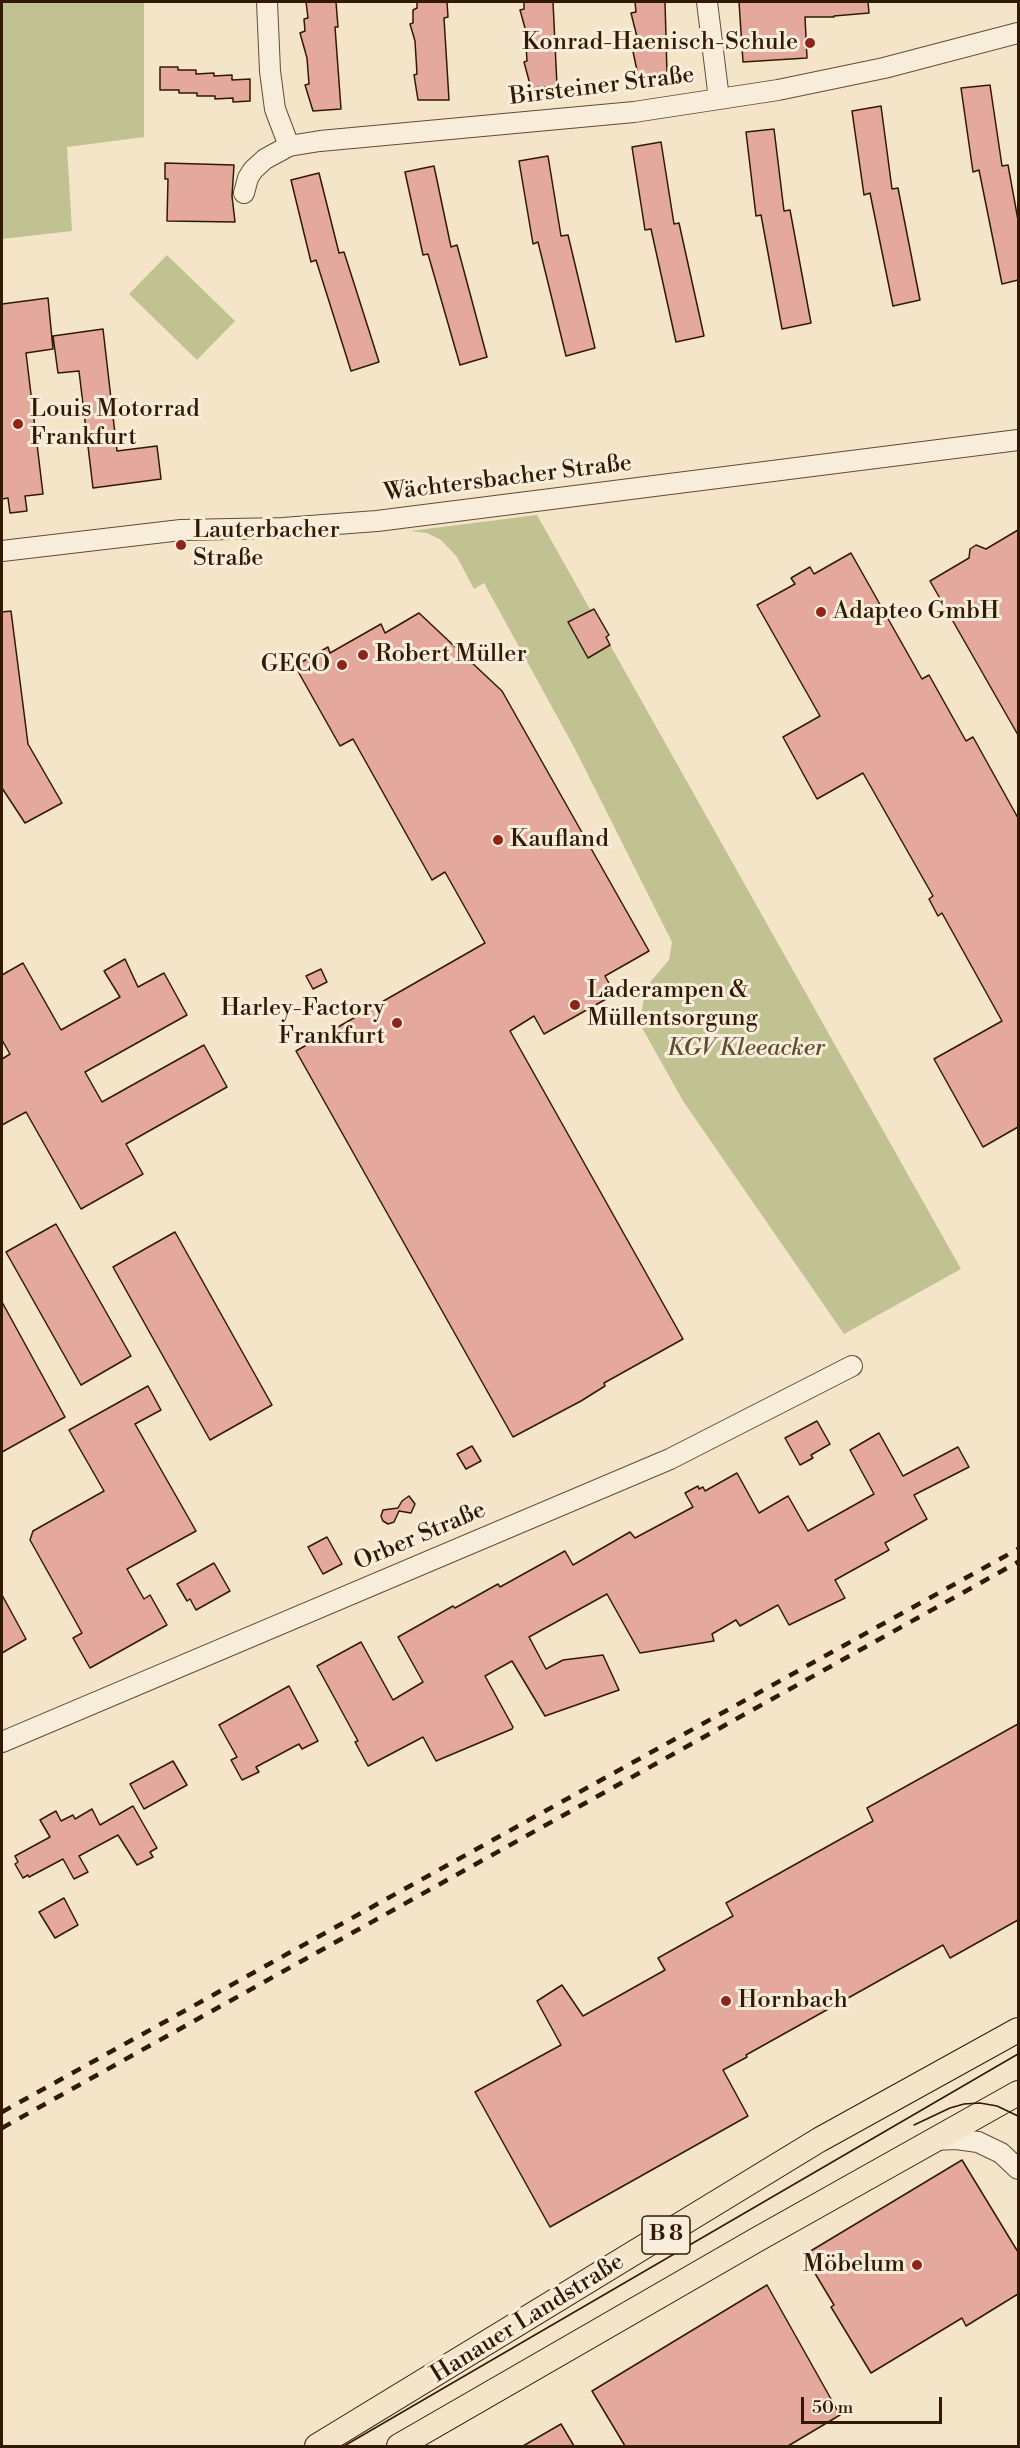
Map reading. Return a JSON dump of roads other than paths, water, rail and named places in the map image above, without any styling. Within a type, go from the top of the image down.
[{"type":"main road","name":"Hanauer Landstraße","points":[[317,2446],[819,2140],[1018,2030]]},
{"type":"main road","name":"Hanauer Landstraße","points":[[399,2446],[1018,2093]]},
{"type":"street","points":[[267,2],[270,71],[275,109],[289,146]]},
{"type":"street","points":[[707,2],[719,99]]},
{"type":"street","name":"Birsteiner Straße","points":[[244,193],[248,178],[254,170],[265,159],[289,146],[320,141],[634,112],[778,90],[884,68],[1018,33]]},
{"type":"street","name":"Wächtersbacher Straße","points":[[2,551],[181,530],[283,528],[377,521],[1018,440]]},
{"type":"street","name":"Orber Straße","points":[[2,1742],[670,1459],[852,1366]]},
{"type":"street","points":[[934,2140],[956,2139],[978,2142],[1001,2153],[1018,2169]]},
{"type":"tram line","points":[[344,2446],[1018,2054]]},
{"type":"tram line","points":[[914,2125],[964,2104],[980,2103],[997,2106],[1018,2116]]},
{"type":"railway","points":[[2,2112],[1018,1549]]},
{"type":"railway","points":[[2,2128],[1018,1562]]},
{"type":"place","name":"Konrad-Haenisch-Schule","points":[[810,43]]},
{"type":"place","name":"Louis Motorrad Frankfurt","points":[[18,424]]},
{"type":"place","name":"Lauterbacher Straße","points":[[181,545]]},
{"type":"place","name":"Adapteo GmbH","points":[[821,612]]},
{"type":"place","name":"Robert Müller","points":[[363,655]]},
{"type":"place","name":"GECO","points":[[342,665]]},
{"type":"place","name":"Kaufland","points":[[498,840]]},
{"type":"place","name":"Laderampen & Müllentsorgung","points":[[575,1005]]},
{"type":"place","name":"Harley-Factory Frankfurt","points":[[397,1023]]},
{"type":"place","name":"Hornbach","points":[[726,2001]]},
{"type":"place","name":"Möbelum","points":[[917,2265]]},
{"type":"park label","name":"KGV Kleeacker","points":[[746,1049]]}]
